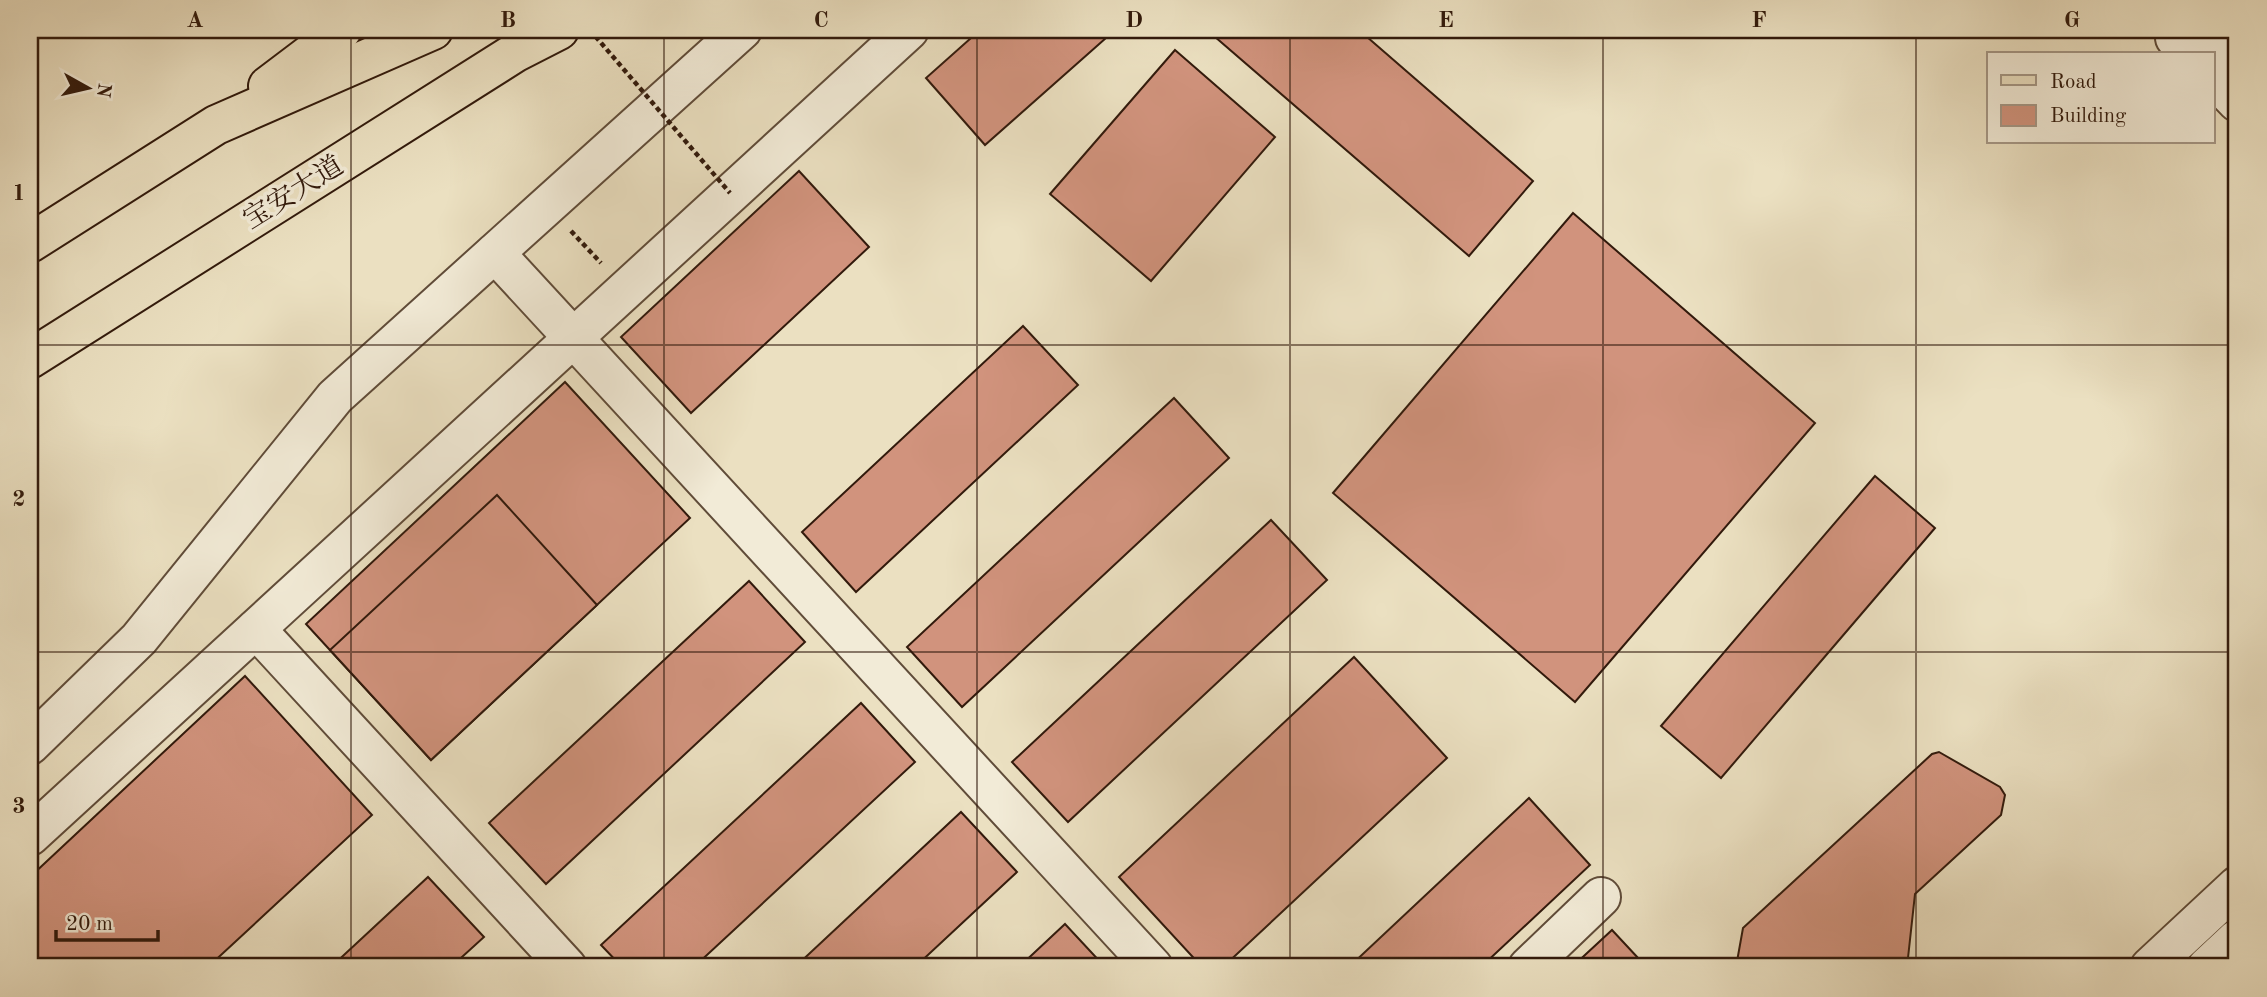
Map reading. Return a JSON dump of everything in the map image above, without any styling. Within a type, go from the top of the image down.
[{"type":"main road","points":[[30,243],[216,125],[342,30]]},
{"type":"main road","points":[[216,125],[433,30]]},
{"type":"main road","name":"宝安大道","points":[[30,359],[516,52],[559,30]]},
{"type":"street","points":[[30,745],[139,639],[335,397],[742,30]]},
{"type":"street","points":[[30,836],[909,30]]},
{"type":"street","points":[[2178,41],[2237,52]]},
{"type":"street","points":[[2214,78],[2237,102]]},
{"type":"street","points":[[495,253],[1153,967]]},
{"type":"street","points":[[256,629],[567,967]]},
{"type":"street","points":[[2150,967],[2237,886]]},
{"type":"street","points":[[1528,967],[1601,897]]},
{"type":"street","points":[[2207,967],[2237,939]]},
{"type":"path","points":[[590,30],[730,193]]},
{"type":"path","points":[[571,231],[624,290]]},
{"type":"building","points":[[980,30],[1115,30],[985,145],[926,78]]},
{"type":"building","points":[[1207,30],[1359,30],[1533,181],[1469,256]]},
{"type":"building","points":[[1175,50],[1275,137],[1151,281],[1050,194]]},
{"type":"building","points":[[799,171],[869,247],[691,413],[621,337]]},
{"type":"building","points":[[1573,213],[1815,423],[1575,702],[1333,493]]},
{"type":"building","points":[[1023,326],[1078,385],[856,592],[802,532]]},
{"type":"building","points":[[565,382],[690,518],[431,760],[306,624]]},
{"type":"building","points":[[1174,398],[1229,458],[962,707],[907,647]]},
{"type":"building","points":[[1875,476],[1935,528],[1721,778],[1661,726]]},
{"type":"building","points":[[497,495],[597,605],[431,760],[330,650]]},
{"type":"building","points":[[1271,520],[1327,580],[1068,822],[1012,762]]},
{"type":"building","points":[[749,581],[805,642],[546,884],[489,823]]},
{"type":"building","points":[[1354,657],[1447,758],[1223,967],[1202,967],[1119,877]]},
{"type":"building","points":[[245,676],[372,815],[208,967],[30,967],[30,877]]},
{"type":"building","points":[[861,703],[915,762],[694,967],[622,967],[601,945]]},
{"type":"building","points":[[1939,752],[2000,787],[2005,795],[2001,815],[1915,894],[1907,967],[1736,967],[1743,928],[1932,754]]},
{"type":"building","points":[[1529,798],[1590,865],[1481,967],[1349,967]]},
{"type":"building","points":[[961,812],[1017,872],[915,967],[795,967]]},
{"type":"building","points":[[428,877],[484,937],[451,967],[331,967]]},
{"type":"building","points":[[1065,924],[1105,967],[1019,967]]},
{"type":"building","points":[[1612,930],[1639,959],[1630,967],[1572,967]]}]
